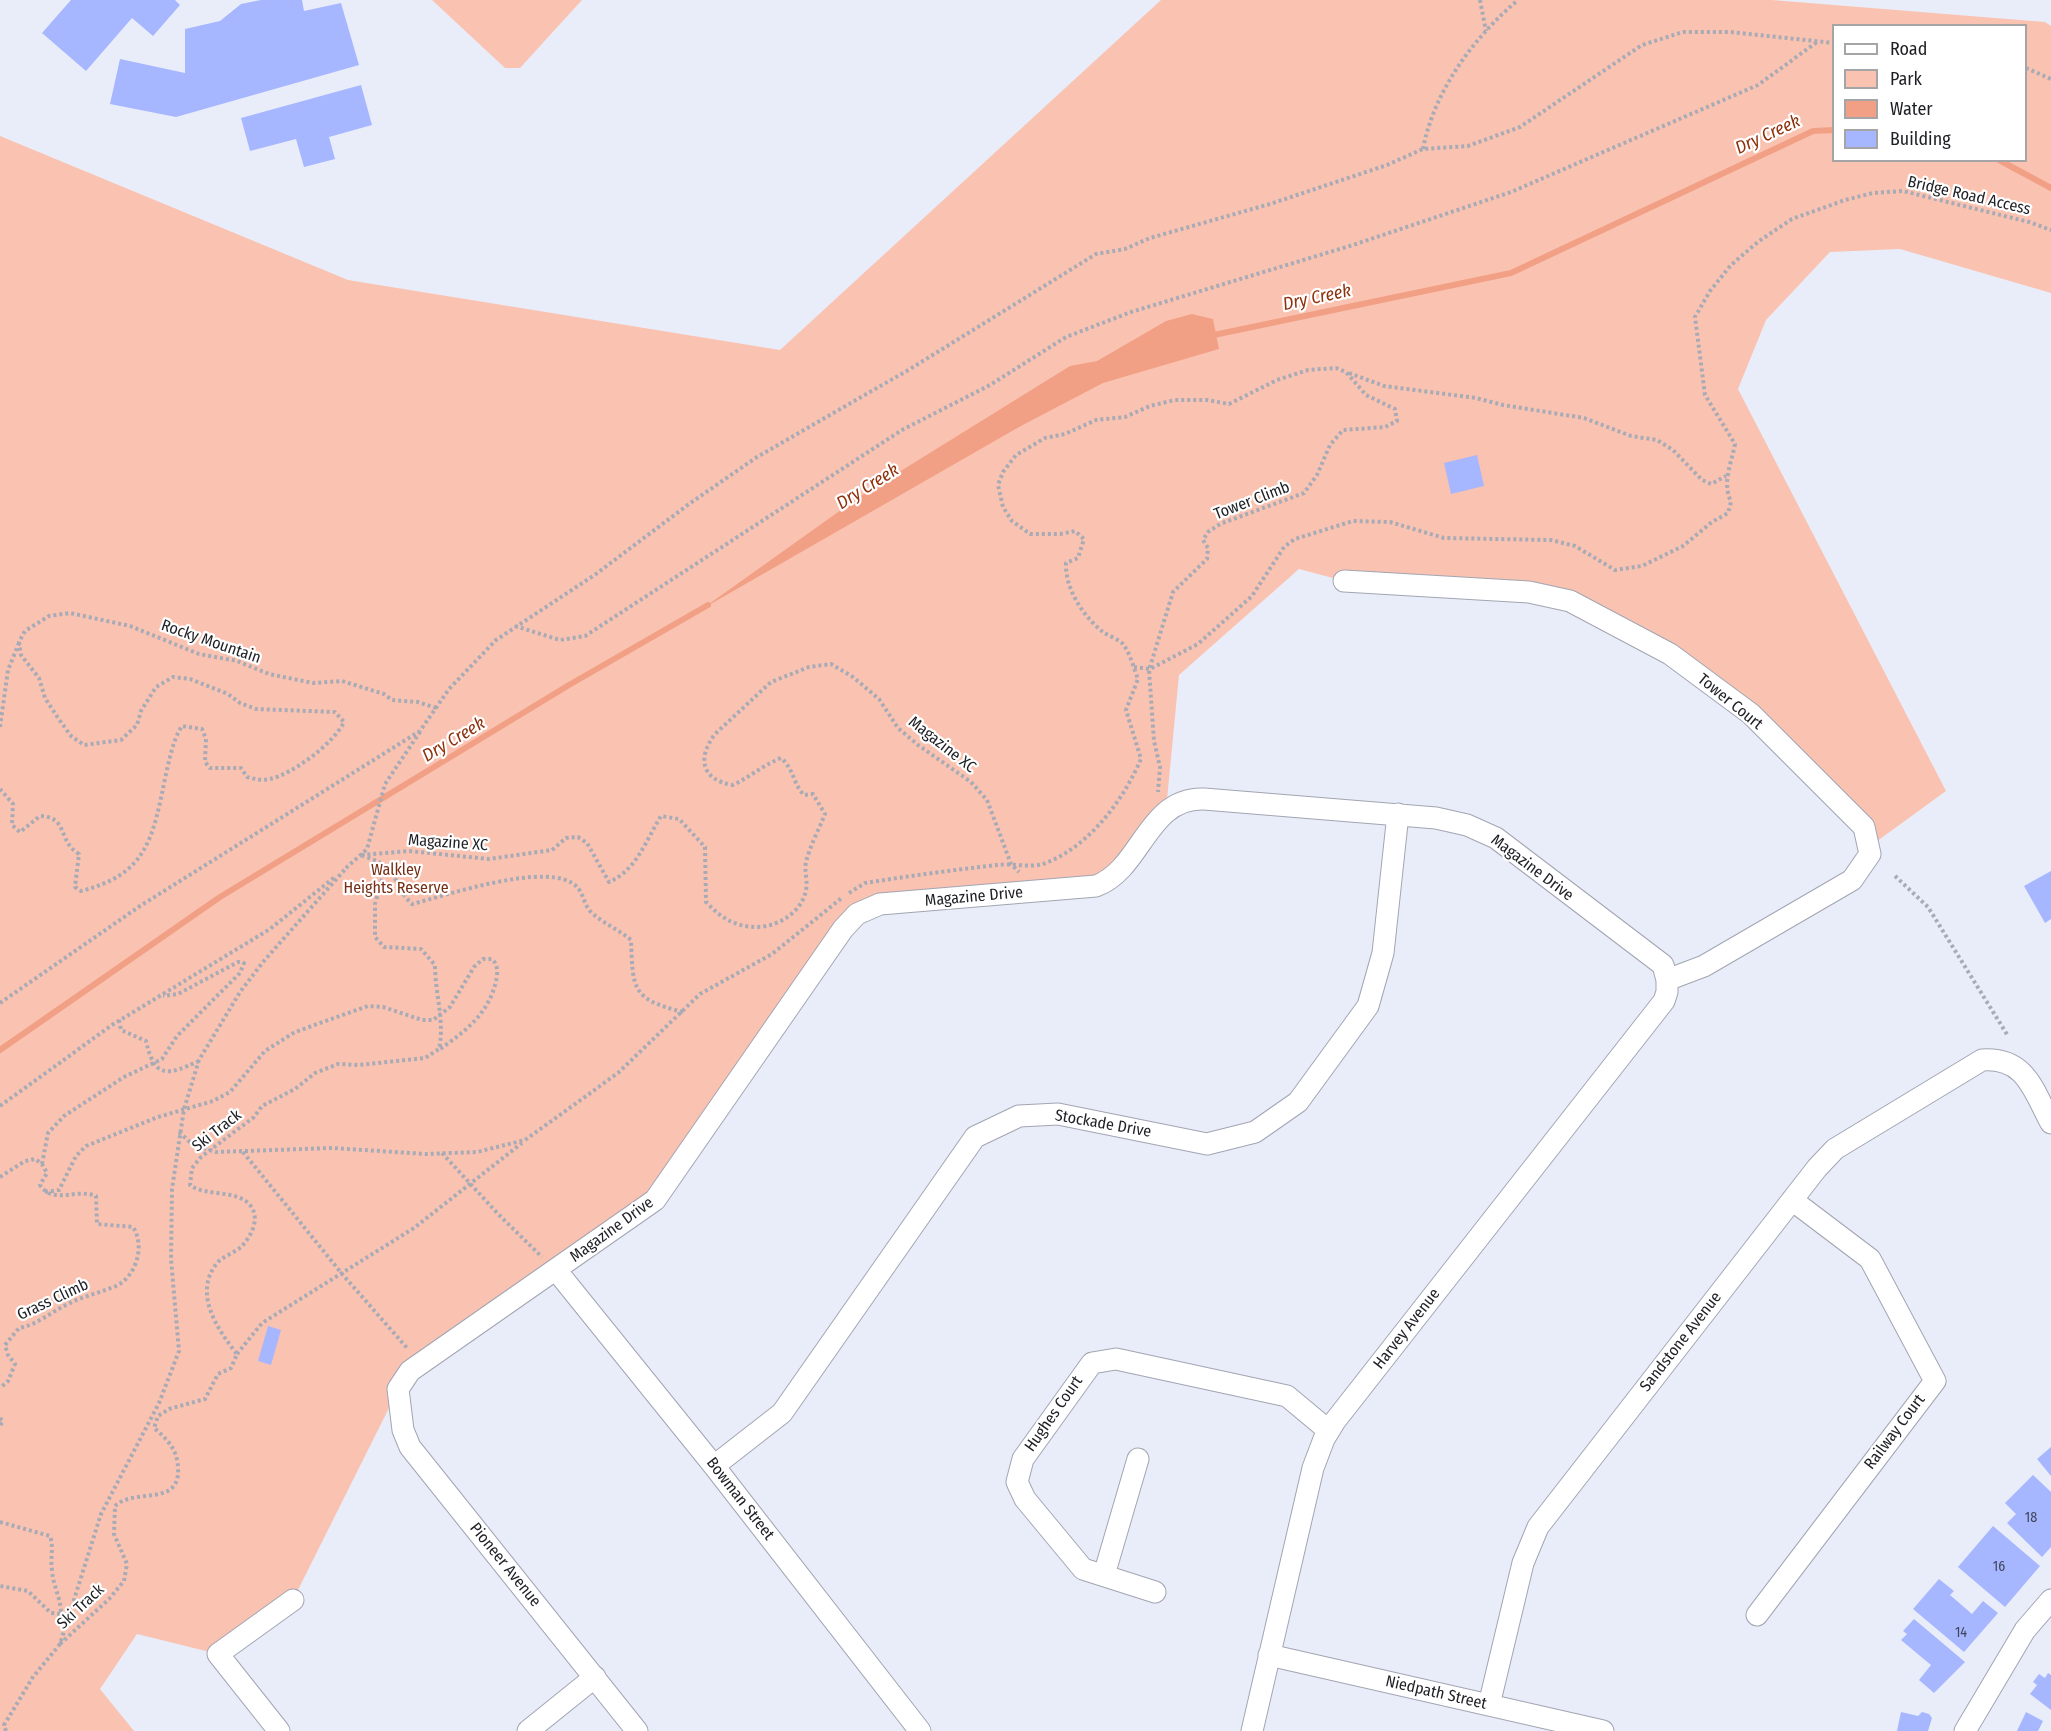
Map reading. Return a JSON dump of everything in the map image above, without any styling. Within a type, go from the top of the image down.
[{"type":"street","name":"Tower Court","points":[[1344,581],[1529,592],[1570,601],[1670,654],[1751,714],[1864,827],[1870,854],[1852,880],[1704,966],[1667,980]]},
{"type":"street","name":"Magazine Drive","points":[[398,1389],[410,1371],[420,1362],[655,1200],[843,929],[865,909],[880,904],[1096,886],[1115,876],[1166,810],[1185,800],[1204,799],[1450,820],[1496,838],[1663,965],[1667,980]]},
{"type":"street","name":"Stockade Drive","points":[[714,1466],[782,1413],[975,1137],[1019,1116],[1058,1114],[1207,1144],[1255,1132],[1298,1101],[1368,1006],[1383,953],[1398,814]]},
{"type":"street","name":"Harvey Avenue","points":[[1252,1731],[1312,1468],[1329,1431],[1664,1001],[1667,980]]},
{"type":"street","name":"Sandstone Avenue","points":[[1489,1705],[1523,1563],[1538,1527],[1792,1200],[1835,1149],[1982,1060],[1999,1059],[2022,1070],[2051,1123]]},
{"type":"street","name":"Railway Court","points":[[1757,1615],[1935,1381],[1870,1259],[1792,1200]]},
{"type":"street","name":"Bowman Street","points":[[556,1270],[714,1466],[920,1731]]},
{"type":"street","name":"Hughes Court","points":[[1155,1592],[1083,1569],[1025,1498],[1017,1482],[1023,1459],[1092,1363],[1116,1359],[1287,1396],[1329,1431]]},
{"type":"street","name":"Pioneer Avenue","points":[[398,1389],[403,1430],[410,1447],[638,1731]]},
{"type":"street","points":[[1104,1575],[1138,1459]]},
{"type":"street","points":[[279,1731],[218,1654],[293,1600]]},
{"type":"street","points":[[1965,1731],[2025,1630],[2051,1600]]},
{"type":"street","name":"Niedpath Street","points":[[1269,1655],[1603,1731]]},
{"type":"street","points":[[528,1731],[595,1677]]},
{"type":"path","points":[[1480,0],[1486,31]]},
{"type":"path","points":[[1423,149],[1428,124],[1440,93],[1486,31],[1518,0]]},
{"type":"path","points":[[0,1106],[119,1020],[270,929],[360,855],[366,849],[374,829],[385,784],[449,689],[495,640],[596,574],[689,504],[758,457],[910,369],[1096,254],[1125,249],[1150,238],[1270,204],[1387,165],[1423,149],[1468,146],[1520,127],[1642,45],[1683,32],[1730,32],[1832,43]]},
{"type":"path","points":[[516,627],[560,640],[585,636],[892,437],[990,384],[1066,337],[1131,312],[1353,245],[1511,192],[1758,85],[1818,41]]},
{"type":"path","points":[[2027,69],[2051,79]]},
{"type":"path","name":"Bridge Road Access","points":[[1150,669],[1197,644],[1252,596],[1284,547],[1295,539],[1316,531],[1353,521],[1390,522],[1444,538],[1551,540],[1575,546],[1615,570],[1642,566],[1683,546],[1712,522],[1728,513],[1731,502],[1726,492],[1726,476],[1735,444],[1704,395],[1695,317],[1710,291],[1731,266],[1759,241],[1792,219],[1817,212],[1845,200],[1903,191],[2029,222],[2051,230]]},
{"type":"path","points":[[1084,839],[1103,820],[1141,759],[1126,710],[1138,679],[1123,644],[1102,631],[1079,606],[1070,589],[1066,564],[1078,558],[1084,539],[1075,531],[1060,534],[1030,534],[1012,521],[1003,507],[998,485],[1003,472],[1016,454],[1045,438],[1065,434],[1096,420],[1125,417],[1150,406],[1175,400],[1207,400],[1229,404],[1277,380],[1308,370],[1336,368],[1384,386],[1476,398],[1503,405],[1584,418],[1631,436],[1657,440],[1673,450],[1702,480],[1711,484],[1726,476]]},
{"type":"path","name":"Tower Climb","points":[[1156,796],[1160,788],[1160,767],[1154,741],[1150,669],[1173,592],[1207,559],[1208,548],[1203,540],[1208,531],[1230,520],[1304,493],[1317,475],[1330,445],[1343,430],[1385,427],[1397,422],[1395,409],[1366,395],[1346,372]]},
{"type":"path","name":"Rocky Mountain","points":[[19,642],[25,631],[36,622],[49,616],[70,613],[130,626],[199,654],[237,661],[285,679],[313,683],[342,681],[384,694],[392,700],[404,699],[436,708]]},
{"type":"path","points":[[0,727],[8,670],[19,642]]},
{"type":"path","points":[[0,789],[13,804],[12,825],[20,831],[40,816],[51,816],[60,823],[65,841],[79,854],[74,876],[75,887],[81,891],[121,877],[134,866],[149,840],[171,751],[182,726],[202,729],[207,739],[205,762],[210,768],[241,768],[247,777],[258,780],[272,779],[299,764],[330,742],[344,722],[335,712],[256,709],[240,703],[228,694],[190,679],[173,677],[156,687],[141,711],[137,725],[121,740],[84,745],[71,736],[45,698],[39,678],[21,655],[19,642]]},
{"type":"path","name":"Magazine XC","points":[[360,855],[419,852],[489,859],[552,850],[566,838],[578,837],[588,843],[609,882],[622,877],[643,851],[662,816],[679,819],[705,847],[706,902],[714,910],[729,922],[746,927],[764,926],[784,921],[797,907],[806,891],[806,862],[825,814],[820,803],[813,794],[804,795],[796,787],[790,765],[781,758],[757,769],[746,779],[734,785],[714,779],[706,771],[704,758],[708,744],[716,734],[771,682],[809,667],[831,664],[853,676],[879,699],[898,728],[918,745],[971,782],[987,800],[1014,869],[1027,878]]},
{"type":"path","points":[[1134,667],[1150,669]]},
{"type":"path","points":[[0,1003],[140,906],[420,731]]},
{"type":"path","points":[[237,1354],[262,1323],[343,1275],[414,1228],[525,1140],[618,1073],[683,1012],[659,1006],[644,996],[632,975],[631,940],[617,928],[597,918],[588,908],[578,887],[567,881],[550,876],[511,880],[412,903],[403,895],[395,873],[386,865],[360,855]]},
{"type":"path","points":[[386,865],[375,904],[375,937],[384,947],[421,949],[430,956],[435,965],[435,992],[441,1016],[439,1049]]},
{"type":"path","points":[[1,1731],[22,1693],[60,1644],[101,1514],[159,1403],[179,1352],[171,1259],[172,1189],[179,1132],[199,1060],[240,993],[263,962],[347,867]]},
{"type":"path","points":[[1895,876],[1928,907],[2008,1036]]},
{"type":"path","name":"Ski Track","points":[[60,1644],[109,1599],[124,1581],[127,1564],[114,1534],[115,1506],[122,1500],[166,1492],[173,1488],[179,1478],[178,1456],[168,1440],[154,1428],[158,1416],[169,1408],[206,1400],[218,1374],[231,1368],[237,1354],[212,1320],[207,1300],[209,1278],[218,1262],[241,1247],[253,1230],[255,1218],[251,1206],[245,1202],[232,1196],[199,1192],[190,1185],[192,1168],[209,1150],[254,1117],[262,1106],[295,1089],[315,1073],[338,1064],[359,1065],[425,1058],[439,1049],[482,1014],[494,990],[497,976],[495,962],[487,958],[474,967],[450,1007],[441,1016]]},
{"type":"path","points":[[42,1164],[48,1133],[64,1116],[124,1077],[154,1065],[162,1059],[177,1036],[240,973],[244,963],[238,962],[178,994],[159,996]]},
{"type":"path","points":[[0,1177],[26,1161],[35,1159],[42,1164],[47,1173],[40,1185],[45,1192],[59,1190],[76,1156],[86,1146],[184,1109],[213,1101],[230,1092],[265,1051],[312,1024],[368,1006],[383,1007],[422,1020],[433,1020],[441,1016]]},
{"type":"path","points":[[119,1020],[121,1030],[146,1041],[154,1065],[162,1071],[173,1072],[199,1060]]},
{"type":"path","points":[[179,1132],[192,1144],[209,1150],[242,1151],[332,1148],[442,1153],[477,1152],[525,1140]]},
{"type":"path","points":[[242,1151],[343,1275],[420,1362]]},
{"type":"path","points":[[442,1153],[556,1270]]},
{"type":"path","name":"Grass Climb","points":[[0,1389],[8,1381],[15,1364],[8,1355],[5,1345],[19,1328],[33,1325],[46,1314],[83,1296],[118,1285],[132,1271],[139,1254],[140,1237],[133,1227],[97,1224],[96,1196],[85,1192],[56,1197],[45,1192]]},
{"type":"path","points":[[0,1419],[3,1422],[0,1425]]},
{"type":"path","points":[[0,1522],[50,1536],[53,1545],[51,1568],[61,1601],[61,1614],[51,1613],[28,1591],[0,1586]]},
{"type":"path","points":[[4,1725],[6,1731]]},
{"type":"green space","points":[[432,0],[582,0],[520,68],[505,68]]},
{"type":"green space","name":"Walkley Heights Reserve","points":[[1161,0],[1772,0],[2045,22],[2051,26],[2051,293],[1900,249],[1830,252],[1766,320],[1738,389],[1946,791],[1869,847],[1804,769],[1691,669],[1529,592],[1344,581],[1299,569],[1179,675],[1166,810],[1105,883],[865,909],[655,1200],[403,1380],[293,1600],[218,1654],[137,1634],[100,1689],[134,1731],[0,1731],[0,136],[348,280],[780,350]]},
{"type":"water","points":[[1192,314],[1213,319],[1219,349],[1103,383],[1019,427],[702,609],[862,495],[1070,366],[1097,361],[1166,321]]},
{"type":"building","points":[[71,0],[175,0],[180,5],[153,36],[132,18],[86,71],[42,33]]},
{"type":"building","points":[[261,0],[302,0],[304,11],[341,3],[359,65],[176,117],[110,104],[120,59],[185,73],[185,29],[220,21],[241,4]]},
{"type":"building","points":[[361,85],[372,125],[329,137],[335,159],[304,167],[296,139],[250,151],[241,118]]},
{"type":"building","points":[[1477,455],[1484,486],[1451,494],[1444,463]]},
{"type":"building","points":[[2051,871],[2051,919],[2045,923],[2024,886]]},
{"type":"building","points":[[268,1326],[281,1330],[271,1365],[258,1361]]},
{"type":"building","points":[[2051,1447],[2051,1476],[2037,1459]]},
{"type":"building","points":[[2033,1475],[2051,1492],[2051,1547],[2042,1557],[2007,1523],[2016,1514],[2005,1503]]},
{"type":"building","points":[[1993,1526],[2040,1566],[2005,1607],[1958,1567]]},
{"type":"building","points":[[1939,1579],[1954,1591],[1950,1595],[1972,1614],[1983,1601],[1998,1613],[1964,1652],[1913,1609]]},
{"type":"building","points":[[1914,1619],[1965,1662],[1934,1693],[1919,1680],[1931,1665],[1901,1640],[1907,1634],[1903,1631]]},
{"type":"building","points":[[2048,1673],[2051,1675],[2051,1710],[2030,1694],[2037,1685],[2033,1682],[2039,1674],[2045,1678]]},
{"type":"building","points":[[1901,1712],[1918,1716],[1922,1712],[1929,1714],[1932,1718],[1928,1731],[1897,1731]]},
{"type":"building","points":[[2026,1712],[2043,1721],[2038,1731],[2017,1731]]},
{"type":"waterway","name":"Dry Creek","points":[[1209,336],[1511,273],[1813,131],[1832,130]]},
{"type":"waterway","name":"Dry Creek","points":[[2003,162],[2051,188]]},
{"type":"waterway","name":"Dry Creek","points":[[0,1050],[220,897],[569,685],[708,605]]}]
